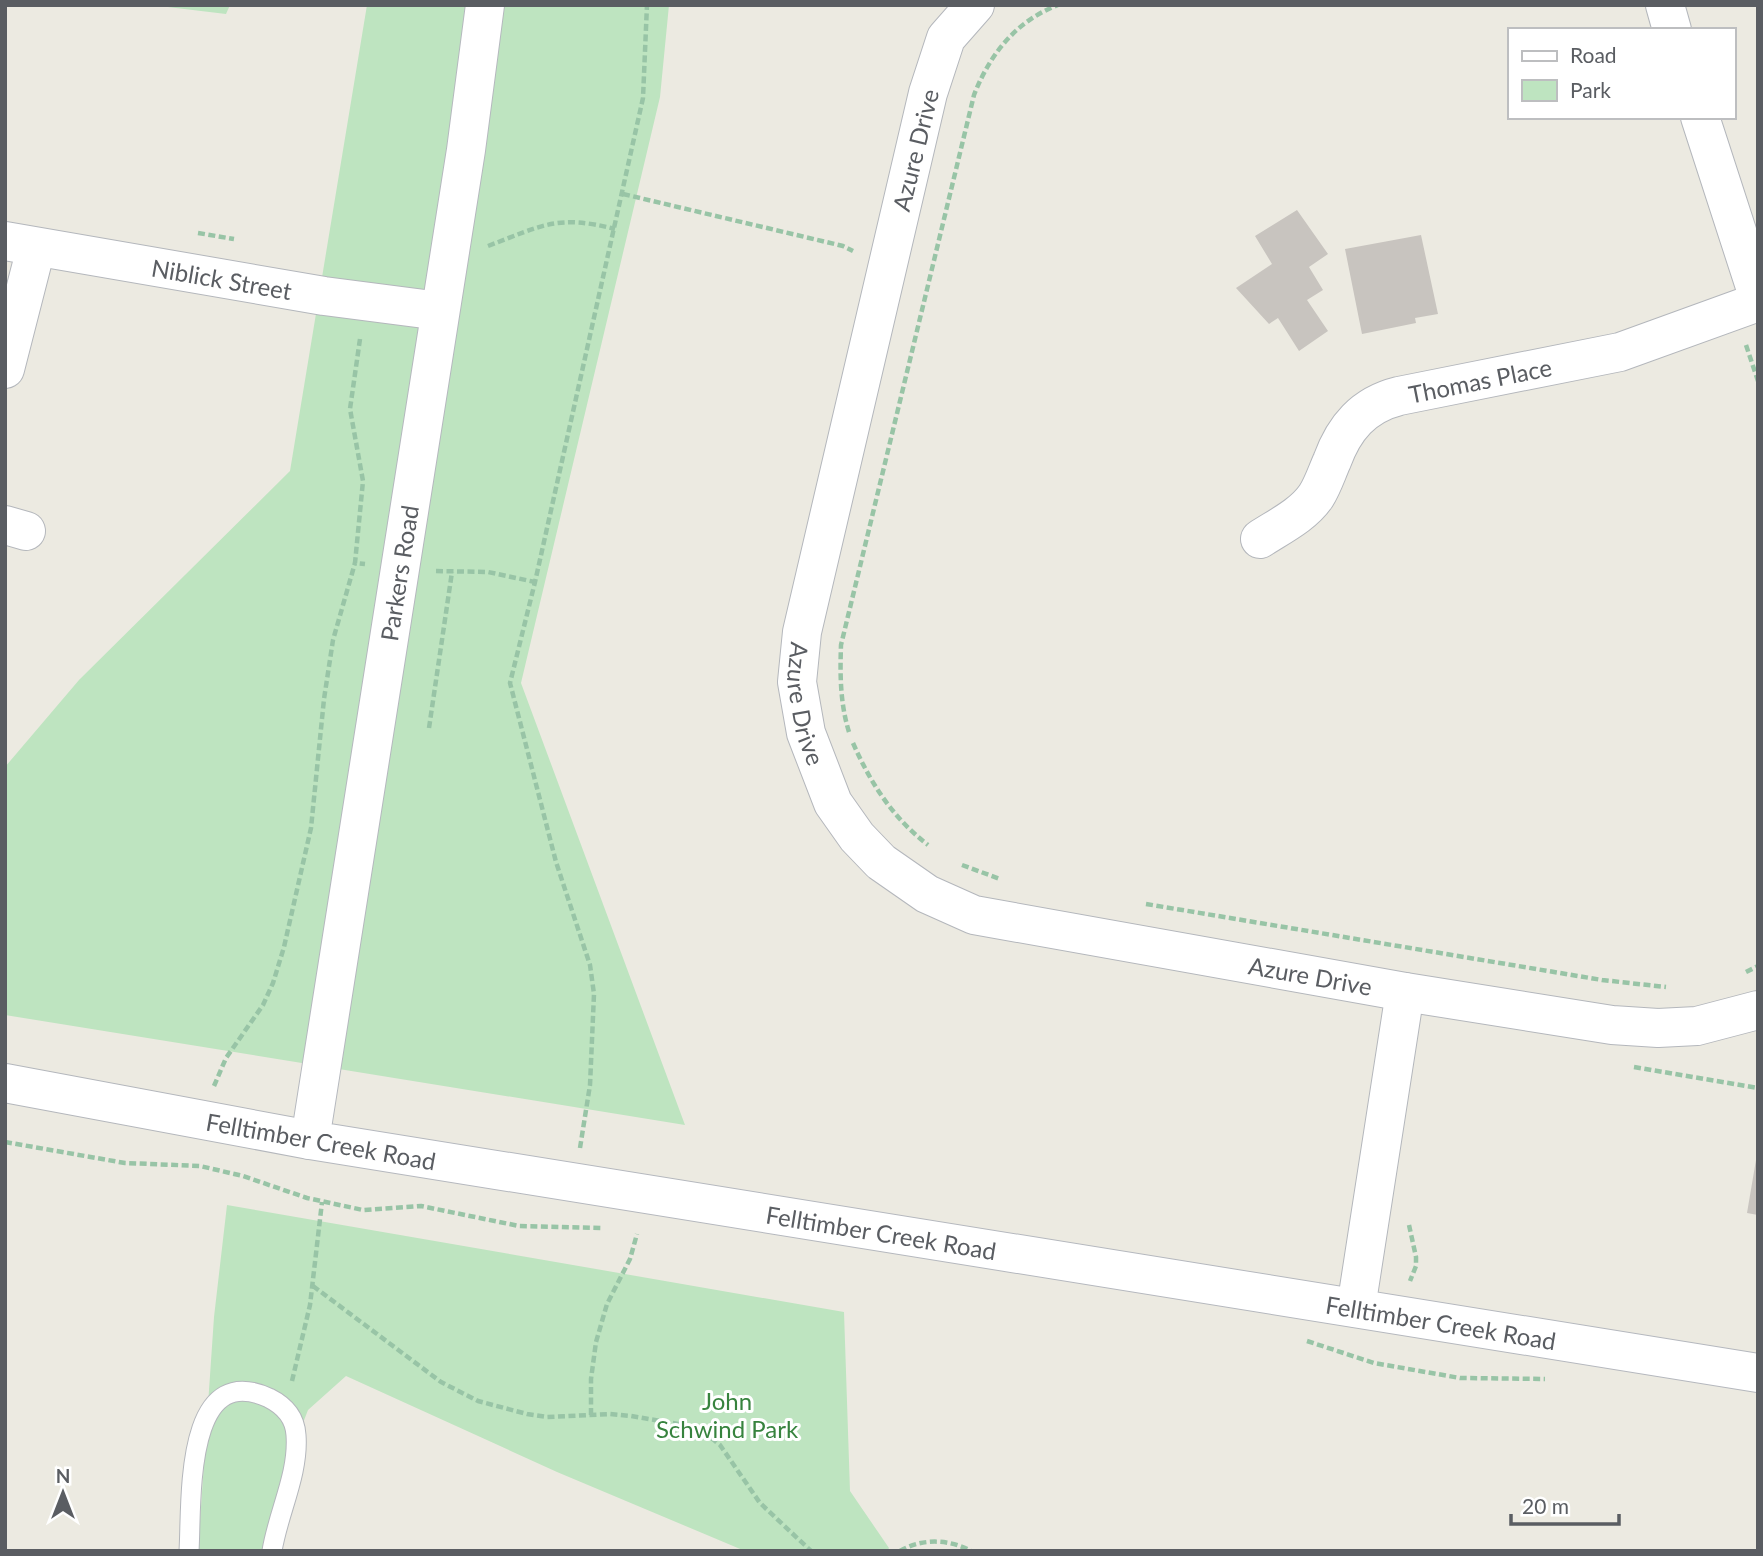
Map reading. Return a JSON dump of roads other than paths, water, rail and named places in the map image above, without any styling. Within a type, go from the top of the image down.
[{"type":"street","name":"Parkers Road","points":[[310,1140],[466,150],[485,5]]},
{"type":"street","name":"Azure Drive","points":[[975,5],[946,38],[928,93],[802,632],[797,682],[806,733],[833,803],[857,837],[881,862],[927,894],[974,915],[1405,992],[1612,1025],[1658,1028],[1697,1026],[1758,1010]]},
{"type":"street","points":[[1665,5],[1671,28]]},
{"type":"street","points":[[1701,119],[1758,299]]},
{"type":"street","name":"Niblick Street","points":[[21,245],[324,296],[440,311]]},
{"type":"street","points":[[5,369],[21,245]]},
{"type":"street","name":"Thomas Place","points":[[1261,539],[1300,513],[1311,502],[1321,487],[1343,433],[1353,421],[1380,402],[1620,352],[1758,299]]},
{"type":"street","name":"Azure Drive","points":[[1356,1308],[1405,992]]},
{"type":"street","name":"Felltimber Creek Road","points":[[5,1083],[310,1140],[1758,1373]]},
{"type":"lane","points":[[189,1551],[199,1433],[208,1412],[220,1400],[245,1392],[265,1396],[284,1408],[293,1419],[296,1429],[295,1460],[272,1551]]},
{"type":"park label","name":"John Schwind Park","points":[[727,1414]]}]
